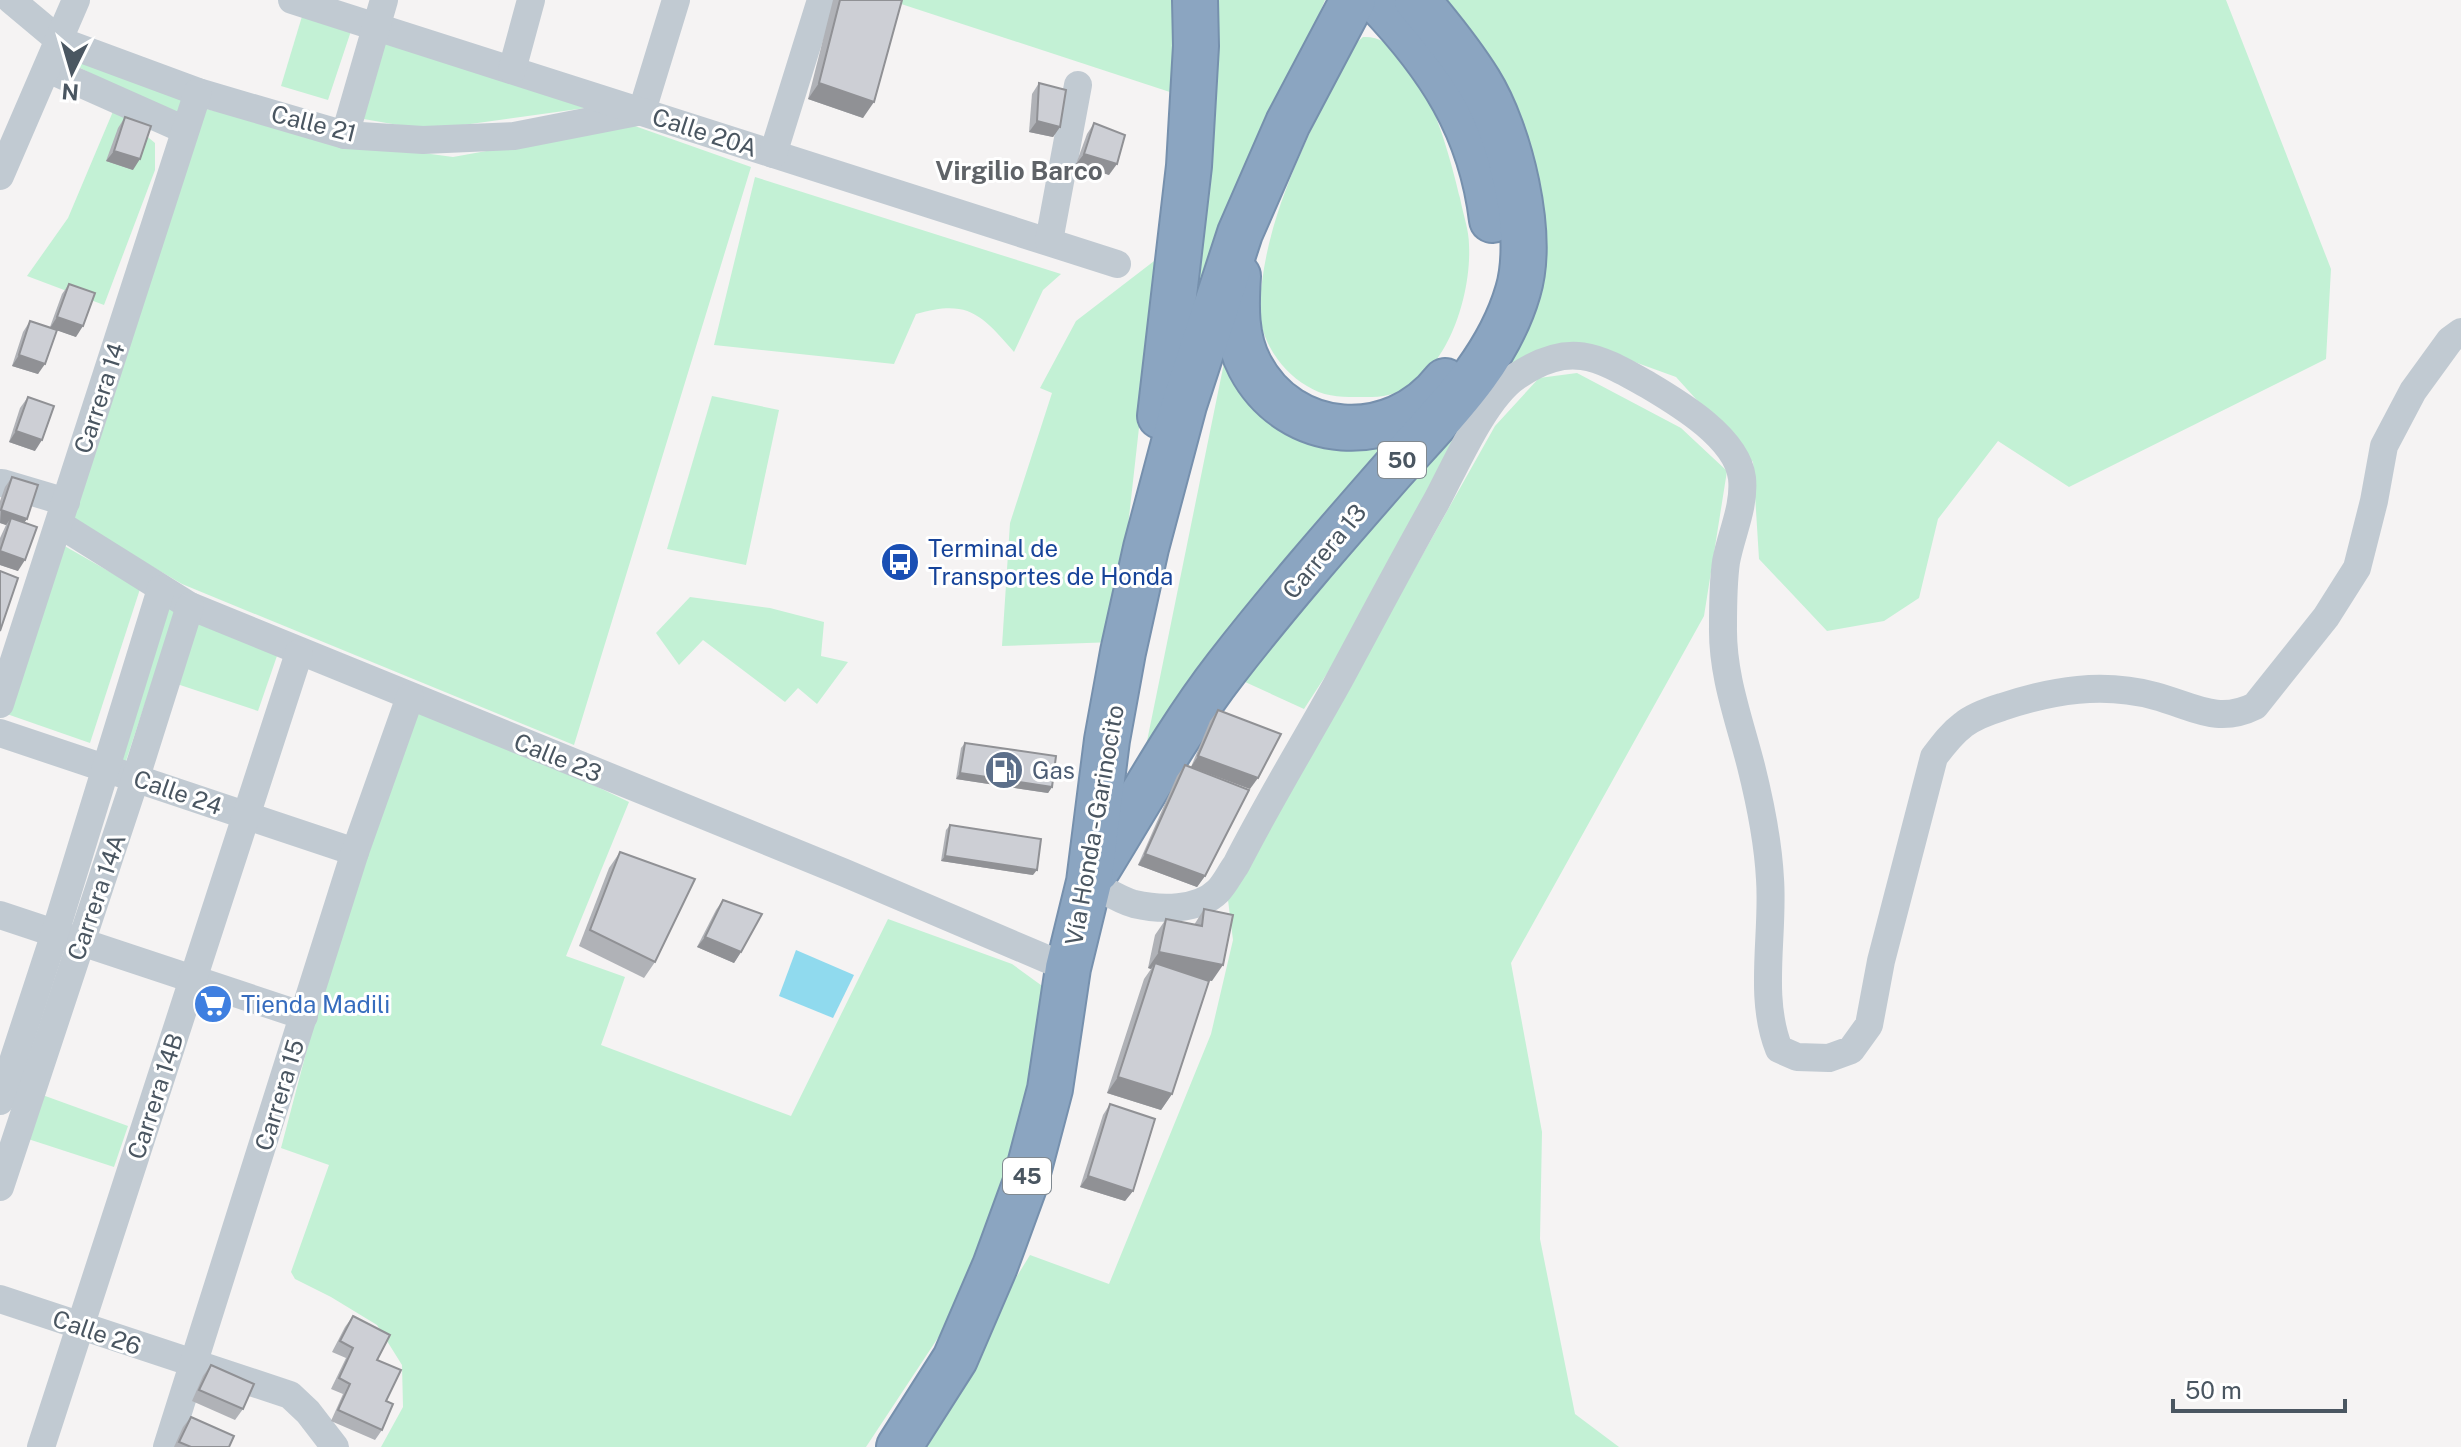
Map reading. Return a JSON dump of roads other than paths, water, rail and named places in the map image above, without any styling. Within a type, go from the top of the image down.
[{"type":"highway","points":[[1146,548],[1187,181],[1196,46],[1195,0]]},
{"type":"highway","name":"Carrera 13","points":[[1089,882],[1227,667],[1478,373],[1503,334],[1519,289],[1524,242],[1518,192],[1506,145],[1480,84],[1417,0]]},
{"type":"highway","name":"50","points":[[1359,3],[1430,61],[1450,90],[1481,166],[1491,211],[1495,250],[1491,288],[1462,359],[1437,391],[1395,419],[1374,427],[1343,429],[1306,420],[1274,400],[1250,366],[1239,338],[1236,299],[1240,233],[1288,123],[1359,3]]},
{"type":"highway","name":"Vía Honda - Garinocito","points":[[899,1447],[955,1359],[995,1266],[1025,1184],[1050,1089],[1068,968],[1089,882],[1107,740],[1146,548],[1184,405],[1240,233]]},
{"type":"street","name":"Calle 21","points":[[11,0],[60,41],[198,92],[345,135],[423,140],[514,136],[642,111]]},
{"type":"street","points":[[0,176],[76,0]]},
{"type":"street","name":"Calle 20A","points":[[292,0],[380,13],[512,70],[1117,264]]},
{"type":"street","points":[[512,70],[531,0]]},
{"type":"street","points":[[642,111],[676,0]]},
{"type":"street","points":[[773,154],[821,0]]},
{"type":"street","points":[[345,135],[380,13]]},
{"type":"street","points":[[48,69],[185,130]]},
{"type":"street","points":[[1049,241],[1078,85]]},
{"type":"street","name":"Carrera 14","points":[[2,688],[24,585],[62,513],[198,92]]},
{"type":"street","points":[[1089,882],[1132,904],[1185,906],[1203,901],[1219,891],[1497,395],[1514,378],[1556,357],[1574,354],[1590,356],[1653,388],[1694,416],[1719,436],[1735,456],[1742,476],[1742,499],[1727,561],[1723,643],[1725,668],[1765,835],[1770,880],[1769,1000],[1772,1031],[1779,1049],[1797,1057],[1829,1058],[1851,1050],[1869,1025],[1881,961],[1934,757],[1946,740],[1965,723],[1986,712],[2056,691],[2091,687],[2153,695],[2222,716],[2255,706],[2326,617],[2357,568],[2384,446],[2413,391],[2450,340],[2461,332]]},
{"type":"street","name":"Calle 23","points":[[2,483],[62,513],[161,589],[190,606],[845,873],[1068,968]]},
{"type":"street","name":"Carrera 14A","points":[[0,1187],[68,937],[107,767],[161,589]]},
{"type":"street","name":"Carrera 14A","points":[[0,1101],[136,777],[190,606]]},
{"type":"street","name":"Carrera 14B","points":[[41,1447],[299,653]]},
{"type":"street","name":"Carrera 15","points":[[167,1447],[355,852],[410,697]]},
{"type":"street","name":"Calle 24","points":[[0,733],[355,852]]},
{"type":"street","points":[[0,915],[304,1016]]},
{"type":"street","name":"Calle 26","points":[[0,1299],[290,1395],[308,1412],[335,1447]]},
{"type":"water","points":[[796,950],[854,975],[833,1018],[779,996]]},
{"type":"place","name":"Terminal de Transportes de Honda","points":[[900,562]]},
{"type":"place","name":"Gas","points":[[1004,770]]},
{"type":"place","name":"Tienda Madili","points":[[213,1004]]},
{"type":"district","name":"Virgilio Barco","points":[[1019,170]]}]
